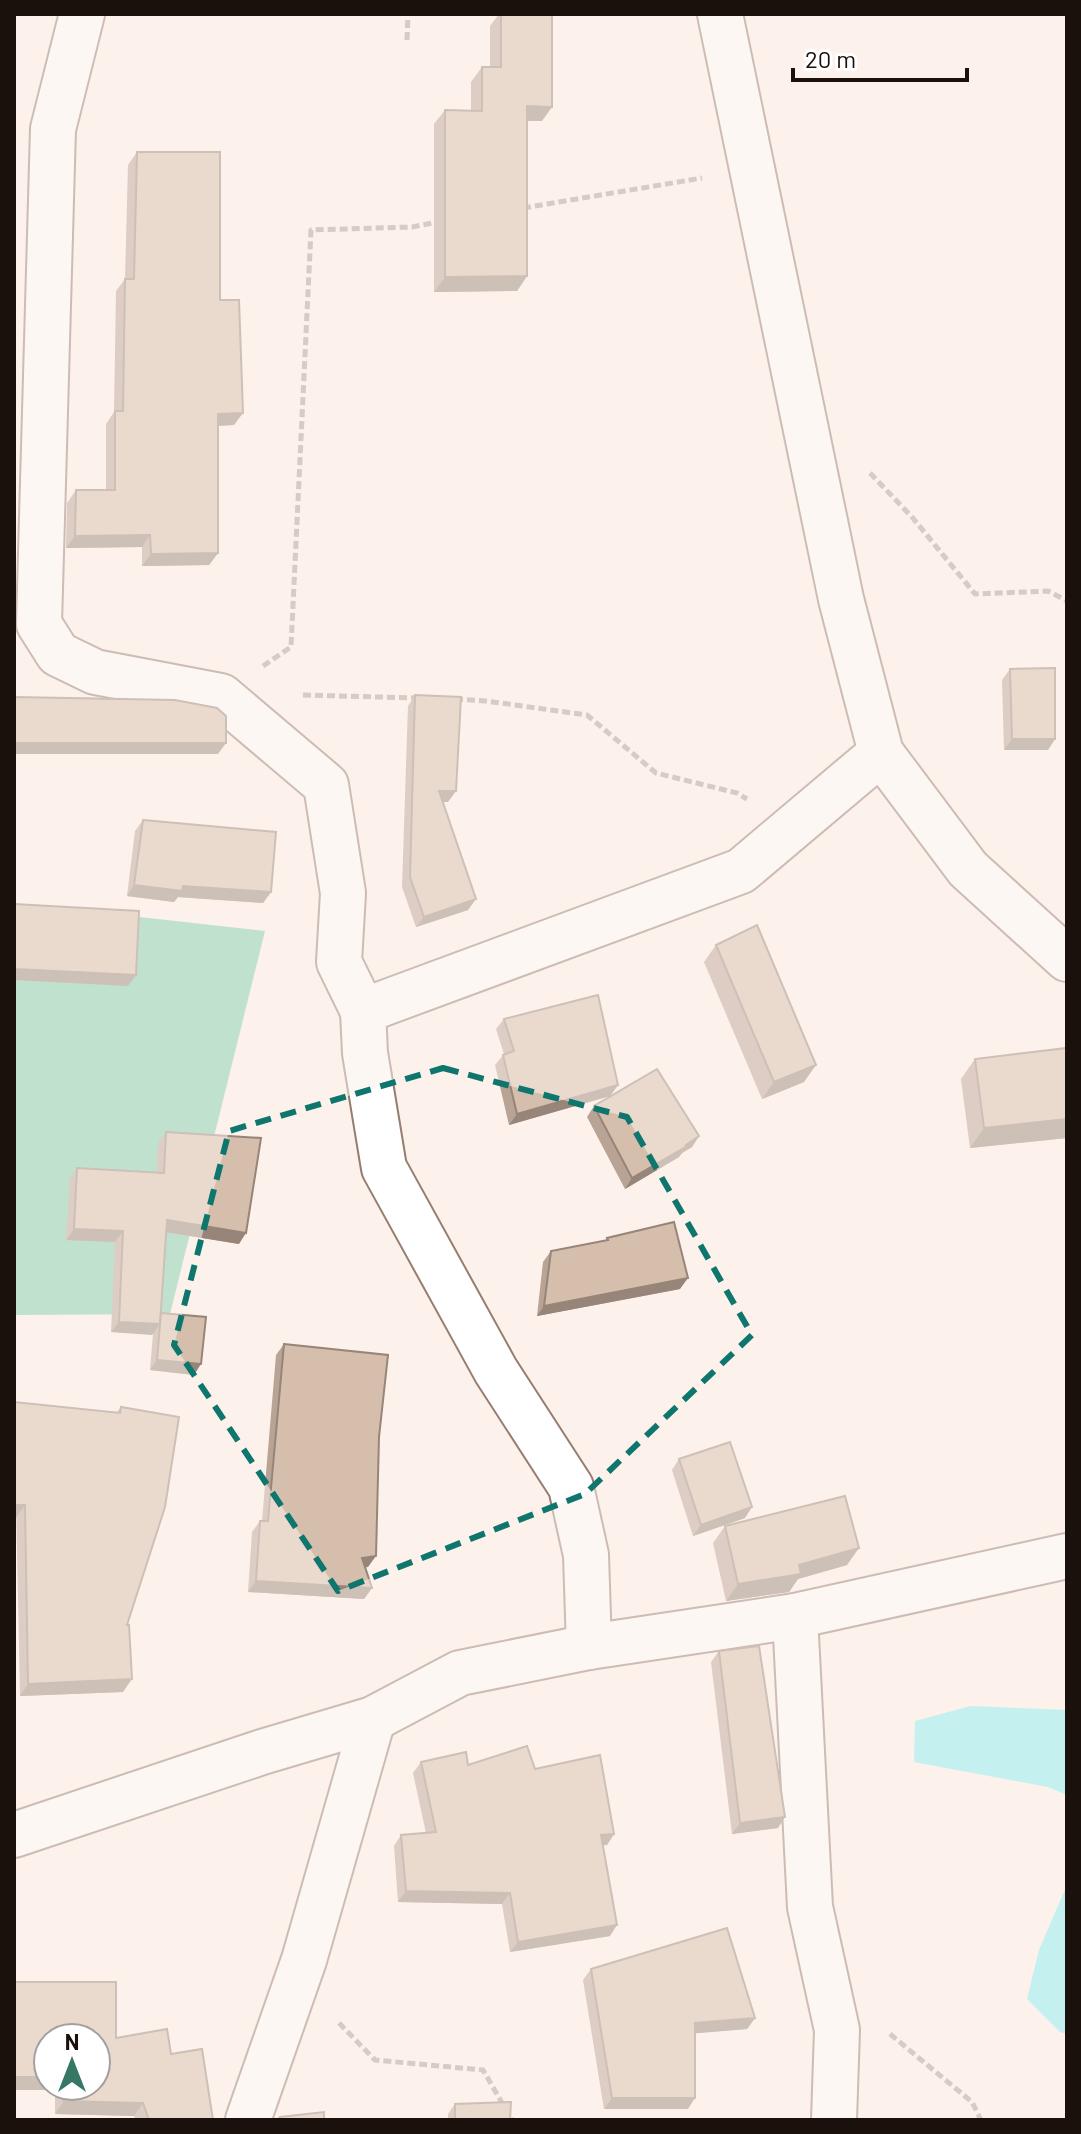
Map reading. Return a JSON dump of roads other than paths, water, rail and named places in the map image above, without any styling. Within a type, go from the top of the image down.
[{"type":"street","points":[[82,14],[53,129],[39,624],[58,654],[95,672],[221,696],[326,785],[343,893],[339,962],[363,1011],[365,1053],[384,1168],[496,1371],[571,1487],[586,1555],[589,1647]]},
{"type":"street","points":[[720,14],[841,599],[881,753],[968,869],[1067,959]]},
{"type":"street","points":[[363,1011],[741,871],[881,753]]},
{"type":"street","points":[[18,1828],[373,1719],[460,1673],[589,1647],[795,1616],[1067,1556]]},
{"type":"street","points":[[795,1616],[810,1907],[837,2030],[834,2120]]},
{"type":"street","points":[[248,2120],[304,1960],[373,1719]]},
{"type":"water","points":[[971,1706],[1067,1710],[1067,1795],[1048,1787],[914,1762],[915,1721]]},
{"type":"water","points":[[1067,1885],[1067,2034],[1060,2032],[1027,1999],[1039,1950]]}]
